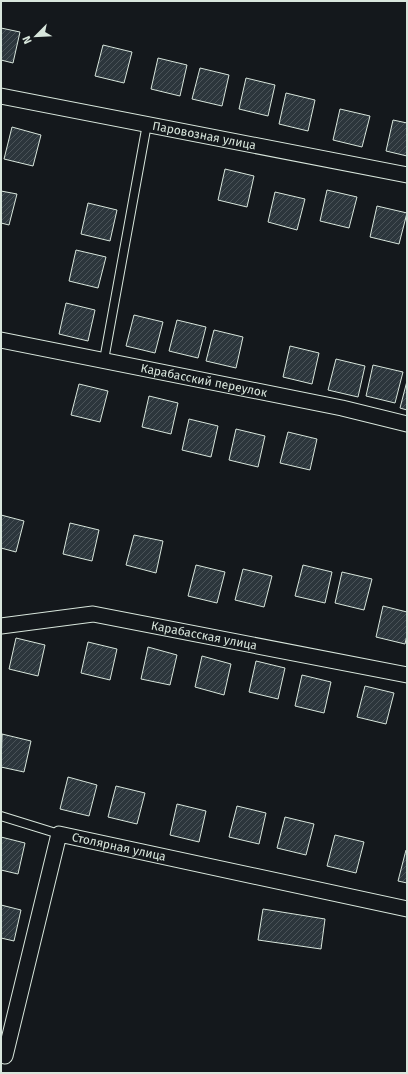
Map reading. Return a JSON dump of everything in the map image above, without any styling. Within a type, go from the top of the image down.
[{"type":"street","name":"Паровозная улица","points":[[1,96],[407,175]]},
{"type":"street","name":"Карабасский переулок","points":[[1,340],[342,408],[407,424]]},
{"type":"street","name":"Карабасская улица","points":[[1,626],[92,614],[407,676]]},
{"type":"street","name":"Столярная улица","points":[[1,1055],[5,1056],[59,834],[407,909]]},
{"type":"lane","points":[[104,360],[147,124]]},
{"type":"lane","points":[[1,816],[59,834]]},
{"type":"building","points":[[1,28],[20,32],[13,63],[1,60]]},
{"type":"building","points":[[103,45],[132,52],[124,83],[95,76]]},
{"type":"building","points":[[158,58],[187,65],[180,96],[151,89]]},
{"type":"building","points":[[200,68],[229,75],[222,106],[192,99]]},
{"type":"building","points":[[246,78],[275,85],[268,116],[239,109]]},
{"type":"building","points":[[286,93],[315,100],[308,131],[279,124]]},
{"type":"building","points":[[340,109],[370,116],[362,147],[333,140]]},
{"type":"building","points":[[393,120],[407,123],[407,156],[386,151]]},
{"type":"building","points":[[12,127],[41,135],[33,166],[4,159]]},
{"type":"building","points":[[225,169],[254,176],[247,207],[218,200]]},
{"type":"building","points":[[327,190],[357,197],[349,228],[320,221]]},
{"type":"building","points":[[1,191],[17,194],[9,225],[1,223]]},
{"type":"building","points":[[275,192],[305,199],[297,230],[268,222]]},
{"type":"building","points":[[88,203],[117,210],[110,241],[81,234]]},
{"type":"building","points":[[377,206],[407,213],[399,244],[370,237]]},
{"type":"building","points":[[76,250],[106,257],[98,288],[69,281]]},
{"type":"building","points":[[66,303],[95,310],[88,341],[59,334]]},
{"type":"building","points":[[134,315],[163,322],[155,353],[126,346]]},
{"type":"building","points":[[177,320],[206,327],[198,358],[169,351]]},
{"type":"building","points":[[214,330],[243,337],[236,368],[206,361]]},
{"type":"building","points":[[290,346],[319,353],[312,384],[283,377]]},
{"type":"building","points":[[336,359],[365,366],[358,397],[328,390]]},
{"type":"building","points":[[373,365],[403,372],[395,403],[366,396]]},
{"type":"building","points":[[407,381],[407,410],[400,408]]},
{"type":"building","points":[[79,384],[108,391],[100,422],[71,415]]},
{"type":"building","points":[[149,396],[178,403],[171,434],[142,427]]},
{"type":"building","points":[[189,419],[218,426],[211,457],[182,450]]},
{"type":"building","points":[[236,429],[265,436],[258,467],[229,460]]},
{"type":"building","points":[[288,432],[317,439],[310,470],[280,463]]},
{"type":"building","points":[[1,515],[24,521],[16,552],[1,548]]},
{"type":"building","points":[[70,523],[99,530],[92,561],[63,554]]},
{"type":"building","points":[[134,535],[163,541],[156,573],[126,565]]},
{"type":"building","points":[[196,565],[225,572],[217,603],[188,596]]},
{"type":"building","points":[[303,565],[332,572],[325,603],[295,596]]},
{"type":"building","points":[[243,569],[272,576],[264,607],[235,600]]},
{"type":"building","points":[[342,572],[372,579],[364,610],[335,603]]},
{"type":"building","points":[[383,606],[407,612],[407,635],[405,644],[376,637]]},
{"type":"building","points":[[16,638],[45,645],[38,676],[9,669]]},
{"type":"building","points":[[88,642],[117,649],[110,680],[81,673]]},
{"type":"building","points":[[148,647],[177,655],[170,685],[141,679]]},
{"type":"building","points":[[202,656],[231,664],[224,695],[195,687]]},
{"type":"building","points":[[256,661],[285,668],[278,699],[249,692]]},
{"type":"building","points":[[302,675],[331,682],[324,713],[295,706]]},
{"type":"building","points":[[365,686],[394,693],[386,724],[357,717]]},
{"type":"building","points":[[2,734],[31,741],[24,772],[1,767]]},
{"type":"building","points":[[68,777],[97,785],[89,816],[60,809]]},
{"type":"building","points":[[116,786],[145,793],[137,824],[108,817]]},
{"type":"building","points":[[177,804],[206,811],[199,842],[170,835]]},
{"type":"building","points":[[237,806],[266,813],[259,844],[229,837]]},
{"type":"building","points":[[285,817],[314,824],[306,855],[277,848]]},
{"type":"building","points":[[335,835],[364,842],[356,873],[327,866]]},
{"type":"building","points":[[1,837],[25,843],[18,874],[1,870]]},
{"type":"building","points":[[407,850],[407,883],[398,881]]},
{"type":"building","points":[[1,905],[21,910],[14,941],[1,938]]},
{"type":"building","points":[[263,909],[325,919],[321,949],[258,940]]}]
